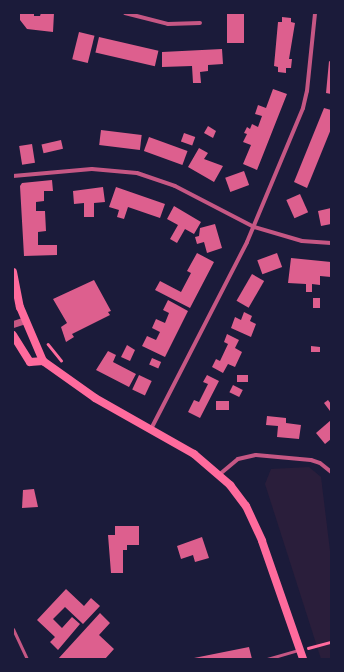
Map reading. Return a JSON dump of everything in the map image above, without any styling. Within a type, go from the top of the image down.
[{"type":"main road","points":[[13,272],[25,320],[40,348],[43,361]]},
{"type":"main road","points":[[13,335],[30,362],[43,361],[95,398],[194,454],[220,474],[242,500],[256,526],[303,659]]},
{"type":"street","points":[[125,13],[168,24],[200,23]]},
{"type":"street","points":[[151,429],[254,227],[305,100],[315,13]]},
{"type":"street","points":[[13,176],[92,169],[137,173],[180,188],[254,227],[302,241],[331,243]]},
{"type":"street","points":[[13,324],[25,320]]},
{"type":"street","points":[[220,474],[238,459],[256,455],[311,460],[320,463],[331,472]]},
{"type":"lane","points":[[13,628],[27,659]]},
{"type":"lane","points":[[267,659],[300,650]]},
{"type":"path","points":[[300,650],[331,642]]},
{"type":"shaded area","points":[[309,467],[321,477],[331,559],[331,659],[321,659],[265,484],[271,469]]},
{"type":"building","points":[[20,13],[34,13],[34,16],[40,16],[41,13],[54,13],[53,32],[27,29],[20,20]]},
{"type":"building","points":[[227,13],[244,13],[244,43],[227,43]]},
{"type":"building","points":[[282,17],[291,18],[291,22],[295,23],[289,59],[292,59],[291,68],[286,68],[286,73],[278,72],[278,67],[274,66],[278,22],[282,22]]},
{"type":"building","points":[[79,32],[95,36],[88,63],[72,59]]},
{"type":"building","points":[[99,37],[158,51],[155,66],[95,53]]},
{"type":"building","points":[[222,49],[223,64],[208,65],[208,71],[200,72],[201,83],[193,83],[192,66],[162,67],[162,52]]},
{"type":"building","points":[[329,61],[331,62],[331,94],[326,93]]},
{"type":"building","points":[[273,89],[287,94],[257,170],[243,164],[251,145],[243,142],[247,134],[244,133],[247,127],[250,129],[252,124],[258,127],[262,116],[255,114],[258,105],[266,108]]},
{"type":"building","points":[[324,108],[331,110],[331,129],[307,188],[294,182]]},
{"type":"building","points":[[208,126],[216,131],[213,138],[204,133]]},
{"type":"building","points":[[101,130],[142,135],[140,150],[99,145]]},
{"type":"building","points":[[184,133],[195,137],[192,146],[181,141]]},
{"type":"building","points":[[149,137],[188,151],[182,165],[144,151]]},
{"type":"building","points":[[61,140],[63,149],[44,153],[42,144]]},
{"type":"building","points":[[32,144],[35,163],[22,165],[19,146]]},
{"type":"building","points":[[199,148],[208,153],[204,159],[223,166],[214,182],[188,167]]},
{"type":"building","points":[[244,171],[249,185],[230,192],[225,178]]},
{"type":"building","points":[[52,180],[53,191],[44,191],[44,201],[36,202],[36,211],[45,211],[46,231],[38,232],[38,245],[57,245],[57,255],[24,256],[20,186],[22,183]]},
{"type":"building","points":[[103,187],[105,202],[94,203],[94,217],[84,217],[84,203],[74,204],[73,191]]},
{"type":"building","points":[[116,187],[165,204],[160,218],[128,207],[124,219],[117,217],[119,210],[109,207]]},
{"type":"building","points":[[300,194],[308,212],[294,218],[286,200]]},
{"type":"building","points":[[174,206],[201,222],[194,234],[185,229],[177,243],[170,239],[178,225],[167,219]]},
{"type":"building","points":[[331,208],[331,224],[321,226],[318,211]]},
{"type":"building","points":[[215,224],[222,248],[207,253],[204,242],[197,244],[195,237],[199,236],[200,228]]},
{"type":"building","points":[[197,253],[214,262],[190,308],[155,290],[160,281],[181,292],[191,273],[187,271]]},
{"type":"building","points":[[277,253],[282,267],[262,274],[257,260]]},
{"type":"building","points":[[291,258],[331,262],[331,277],[320,276],[320,285],[312,284],[312,292],[306,292],[306,284],[288,283]]},
{"type":"building","points":[[252,274],[264,281],[249,308],[236,301]]},
{"type":"building","points":[[94,280],[111,311],[108,312],[110,315],[72,334],[74,337],[66,342],[61,327],[67,323],[53,299]]},
{"type":"building","points":[[313,298],[320,298],[320,308],[313,308]]},
{"type":"building","points":[[168,300],[188,311],[165,357],[142,346],[147,336],[156,340],[160,332],[152,328],[156,319],[165,323],[169,313],[163,310]]},
{"type":"building","points":[[244,312],[252,316],[250,321],[256,324],[251,337],[231,328],[235,317],[241,320]]},
{"type":"building","points":[[227,334],[239,340],[235,348],[242,352],[235,367],[228,364],[223,373],[212,367],[216,359],[220,361],[228,344],[224,342]]},
{"type":"building","points":[[127,345],[135,350],[130,361],[121,357]]},
{"type":"building","points":[[311,346],[320,347],[320,352],[311,352]]},
{"type":"building","points":[[108,351],[116,355],[113,362],[136,374],[129,387],[96,370]]},
{"type":"building","points":[[152,358],[161,362],[158,368],[149,364]]},
{"type":"building","points":[[139,375],[152,381],[145,395],[132,390]]},
{"type":"building","points":[[207,375],[219,381],[200,418],[188,412],[194,400],[199,402],[208,384],[203,382]]},
{"type":"building","points":[[237,375],[248,375],[248,382],[237,382]]},
{"type":"building","points":[[233,385],[243,390],[239,397],[229,392]]},
{"type":"building","points":[[328,400],[331,404],[330,411],[324,403]]},
{"type":"building","points":[[216,401],[229,401],[229,410],[216,410]]},
{"type":"building","points":[[267,416],[286,418],[286,423],[301,425],[299,439],[277,437],[278,426],[266,425]]},
{"type":"building","points":[[331,420],[331,439],[325,444],[316,433]]},
{"type":"building","points":[[34,489],[38,507],[22,508],[23,490]]},
{"type":"building","points":[[115,526],[139,526],[139,545],[127,545],[127,550],[123,550],[123,573],[111,573],[108,535],[115,535]]},
{"type":"building","points":[[202,537],[209,558],[195,562],[193,555],[181,559],[177,546]]},
{"type":"building","points":[[66,589],[84,606],[91,598],[100,606],[83,624],[65,607],[53,619],[62,628],[72,617],[80,624],[58,650],[50,642],[55,637],[37,620]]},
{"type":"building","points":[[100,613],[110,623],[99,635],[114,649],[105,659],[58,659]]},
{"type":"building","points":[[249,647],[252,659],[194,659],[194,658]]}]
